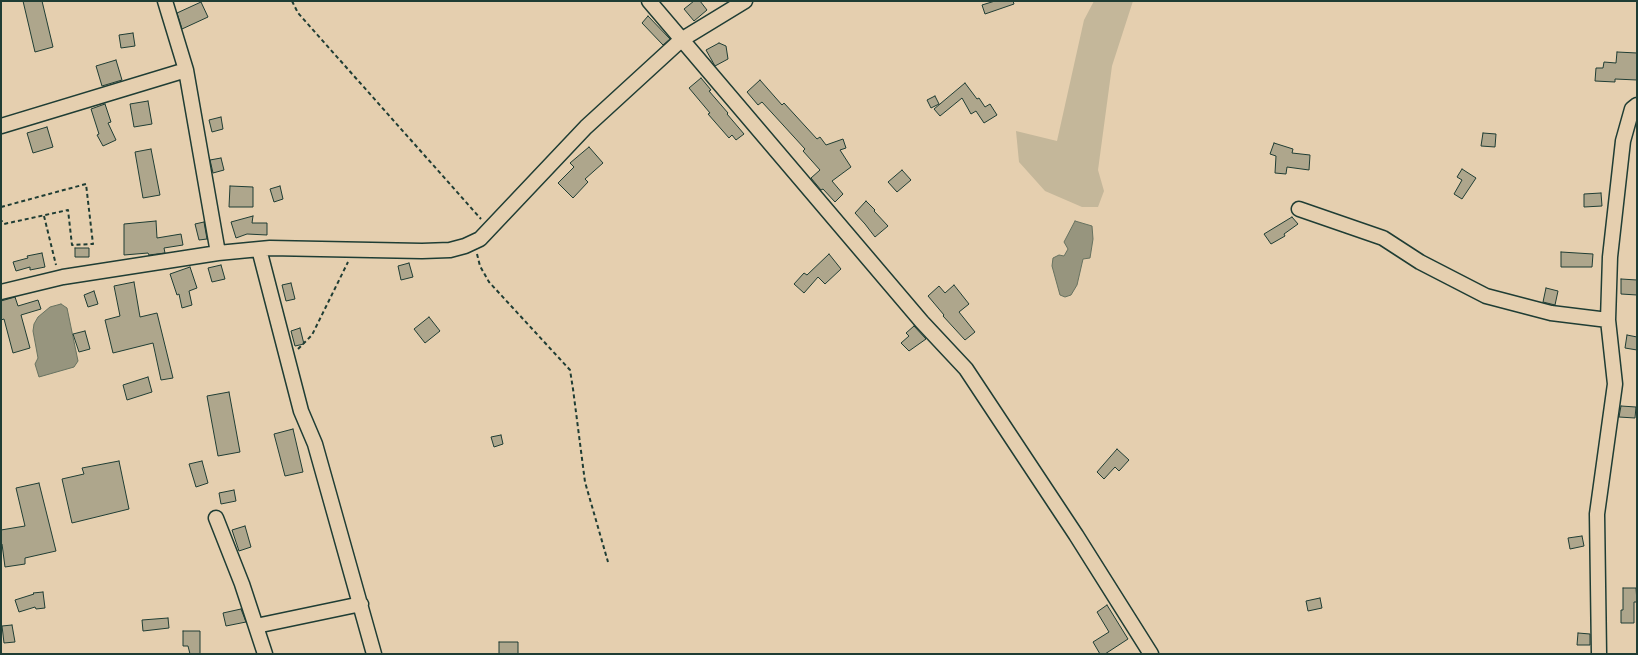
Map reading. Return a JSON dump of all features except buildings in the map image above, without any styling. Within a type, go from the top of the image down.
[{"type":"street","points":[[164,1],[186,70],[218,253]]},
{"type":"street","points":[[649,1],[917,316],[966,369],[1076,535],[1151,654]]},
{"type":"street","points":[[1,292],[59,278],[218,253],[258,249],[422,251],[450,250],[465,246],[475,242],[586,127],[681,40],[745,1]]},
{"type":"street","points":[[1,126],[186,70]]},
{"type":"street","points":[[1599,654],[1597,514],[1615,384],[1608,320],[1610,257],[1623,141],[1632,109],[1637,105]]},
{"type":"street","points":[[1299,209],[1383,238],[1420,262],[1486,296],[1551,313],[1608,320]]},
{"type":"street","points":[[258,249],[301,411],[315,444],[374,654]]},
{"type":"street","points":[[216,518],[242,584],[265,654]]},
{"type":"street","points":[[256,626],[361,604]]},
{"type":"path","points":[[292,1],[298,13],[489,228]]},
{"type":"path","points":[[1,207],[86,184],[93,244],[72,246],[68,210],[4,224],[1,220]]},
{"type":"path","points":[[44,216],[59,278]]},
{"type":"path","points":[[475,242],[478,260],[489,282],[570,370],[585,482],[608,562]]},
{"type":"path","points":[[287,358],[304,345],[312,335],[353,250]]},
{"type":"shaded area","points":[[1094,1],[1133,1],[1112,66],[1098,170],[1104,191],[1098,207],[1082,207],[1045,191],[1019,162],[1016,131],[1057,141],[1084,20]]},
{"type":"shaded area","points":[[1075,221],[1092,226],[1093,239],[1090,258],[1083,259],[1077,285],[1071,295],[1065,297],[1060,295],[1052,266],[1053,258],[1059,255],[1064,256],[1068,249],[1064,242]]},
{"type":"shaded area","points":[[61,304],[67,308],[78,361],[74,367],[39,377],[35,364],[38,358],[33,331],[34,324],[38,317],[50,307]]}]
